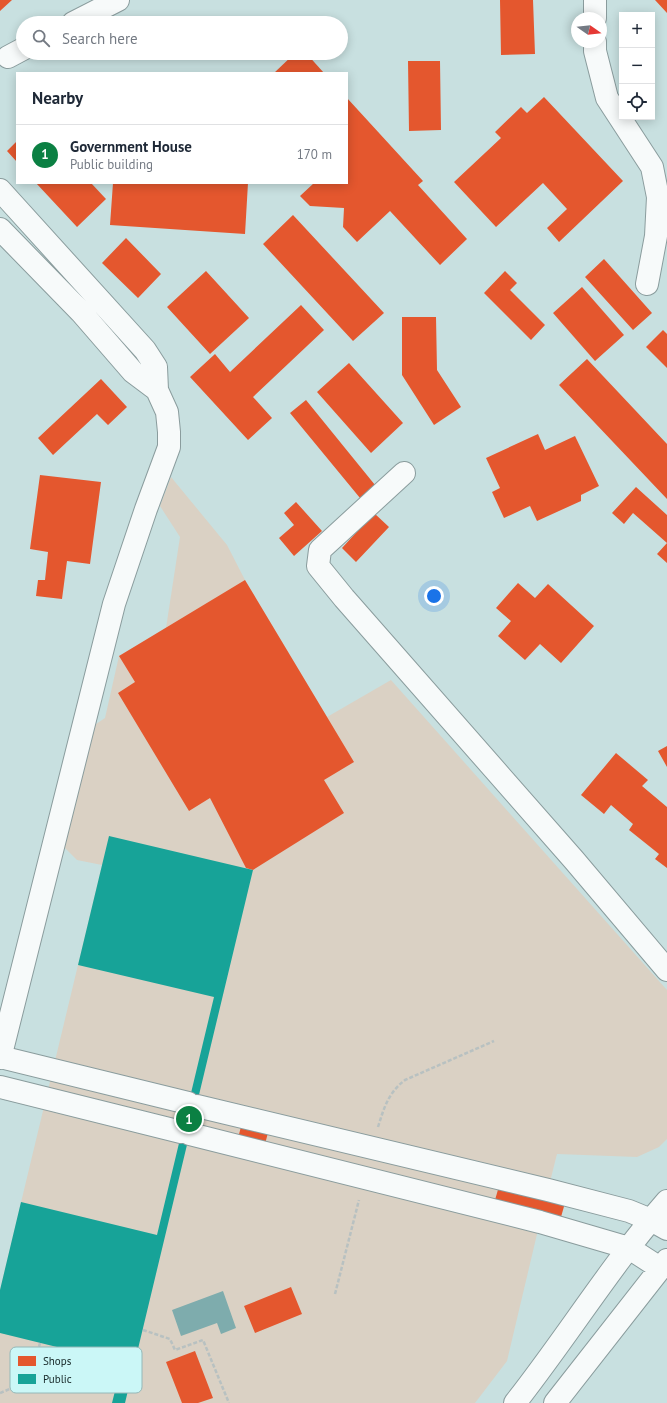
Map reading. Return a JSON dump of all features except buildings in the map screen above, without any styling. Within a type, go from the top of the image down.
[{"type":"street","points":[[87,16],[118,0]]},
{"type":"street","points":[[595,0],[595,12]]},
{"type":"street","points":[[594,48],[607,98],[652,167],[658,198],[656,236],[647,284]]},
{"type":"street","points":[[0,190],[145,350],[156,367],[157,390],[166,412],[169,432],[169,446],[114,604],[0,1058],[548,1190],[629,1211],[659,1224]]},
{"type":"street","points":[[0,229],[81,312],[133,372],[157,390]]},
{"type":"street","points":[[404,473],[320,550],[318,566],[344,598],[574,860],[667,970]]},
{"type":"street","points":[[0,1087],[365,1177],[540,1222],[629,1248],[664,1264],[555,1403]]},
{"type":"street","points":[[193,1135],[200,1106]]},
{"type":"street","points":[[365,1177],[371,1148]]},
{"type":"street","points":[[515,1403],[541,1370],[629,1248],[659,1224],[667,1201]]},
{"type":"path","points":[[371,1148],[386,1102],[397,1086],[405,1080],[494,1041]]},
{"type":"path","points":[[335,1294],[365,1177]]},
{"type":"path","points":[[143,1330],[170,1339],[175,1350],[204,1340],[229,1403]]},
{"type":"path","points":[[39,1347],[40,1343]]},
{"type":"path","points":[[0,1393],[10,1389]]},
{"type":"shaded area","points":[[171,477],[227,545],[245,580],[327,717],[391,680],[667,990],[667,1139],[659,1147],[637,1157],[557,1154],[548,1190],[499,1186],[495,1200],[542,1213],[507,1361],[475,1403],[0,1403],[0,1290],[102,865],[77,860],[64,847],[93,726],[105,718],[119,656],[166,628],[180,537],[160,506]]},
{"type":"water","points":[[223,1291],[236,1328],[221,1334],[217,1323],[181,1336],[172,1310]]},
{"type":"place","name":"Government House","points":[[189,1119]]}]
